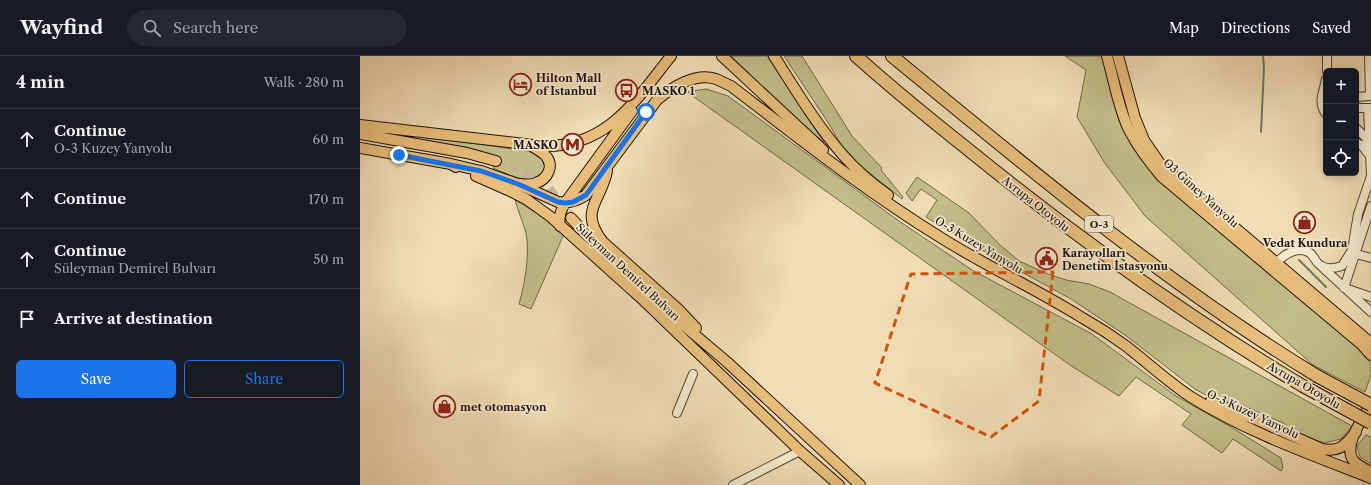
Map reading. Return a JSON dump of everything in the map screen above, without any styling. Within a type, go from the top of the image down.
[{"type":"highway","name":"Avrupa Otoyolu","points":[[856,56],[934,123],[1067,228],[1181,308],[1255,356],[1371,424]]},
{"type":"highway","name":"Avrupa Otoyolu","points":[[892,56],[1029,169],[1149,262],[1258,338],[1317,376],[1371,405]]},
{"type":"main road","points":[[360,126],[553,146],[569,144],[586,139],[601,132],[618,118],[650,83],[671,56]]},
{"type":"main road","points":[[722,56],[861,185]]},
{"type":"main road","name":"O-3 Kuzey Yanyolu","points":[[774,56],[822,128],[842,154],[869,181],[907,209],[1006,270],[1082,310],[1107,326],[1188,387],[1221,406],[1255,419],[1322,449],[1330,450],[1341,448],[1356,432]]},
{"type":"main road","name":"O3 Güney Yanyolu","points":[[1108,56],[1119,102],[1129,129],[1146,158],[1162,177],[1274,266]]},
{"type":"main road","points":[[1118,56],[1135,118],[1144,140],[1161,165],[1361,344],[1371,355]]},
{"type":"main road","name":"O-3 Kuzey Yanyolu","points":[[565,203],[580,199],[586,195],[650,108],[667,91],[689,80],[715,79],[731,86],[861,185],[942,239],[1104,331],[1127,347],[1166,380],[1191,397],[1267,436],[1371,478]]},
{"type":"main road","points":[[560,226],[560,214],[565,203],[640,100],[650,83]]},
{"type":"main road","points":[[360,134],[467,153],[496,161]]},
{"type":"main road","points":[[518,184],[528,185],[537,183],[543,180],[550,169],[549,160],[546,156],[537,149],[524,143]]},
{"type":"main road","name":"Süleyman Demirel Bulvarı","points":[[360,148],[451,164],[526,199],[560,226],[641,298],[800,451],[839,485]]},
{"type":"main road","points":[[609,163],[606,178],[594,202],[591,213],[591,220],[594,229],[603,242],[678,309],[727,362]]},
{"type":"main road","points":[[451,164],[481,171],[518,184],[553,200],[565,203]]},
{"type":"main road","name":"Süleyman Demirel Bulvarı","points":[[571,218],[586,235],[681,323],[727,362],[860,485]]},
{"type":"main road","points":[[1274,266],[1371,343]]},
{"type":"main road","points":[[1371,405],[1356,432],[1350,451],[1353,459],[1358,465],[1371,472]]},
{"type":"street","points":[[1327,56],[1327,68]]},
{"type":"street","points":[[1359,97],[1370,96],[1369,56]]},
{"type":"street","points":[[1320,265],[1332,268],[1342,266],[1354,252],[1358,214],[1371,176],[1369,108]]},
{"type":"street","points":[[1359,131],[1366,138],[1370,156]]},
{"type":"street","points":[[1359,144],[1370,156]]},
{"type":"street","points":[[1362,201],[1370,210]]},
{"type":"street","points":[[1358,214],[1370,210]]},
{"type":"street","points":[[1344,288],[1354,252],[1370,210]]},
{"type":"street","points":[[1274,266],[1293,250],[1301,249],[1311,254],[1320,265],[1371,312]]},
{"type":"street","points":[[1354,252],[1371,258]]},
{"type":"street","points":[[1344,288],[1371,297]]},
{"type":"street","points":[[678,413],[693,374]]},
{"type":"street","points":[[733,485],[800,451]]},
{"type":"highlighted area","points":[[1053,272],[1039,401],[991,437],[875,383],[911,274]]},
{"type":"shaded area","points":[[731,56],[767,56],[824,142],[790,113]]},
{"type":"shaded area","points":[[784,56],[802,56],[852,136],[882,168],[881,170],[903,197],[902,199],[858,164],[840,143]]},
{"type":"shaded area","points":[[1065,56],[1106,56],[1109,79],[1119,121],[1138,154],[1357,346],[1371,364],[1371,375],[1365,392],[1313,365],[1145,216],[1104,162],[1077,117],[1086,70]]},
{"type":"shaded area","points":[[706,89],[728,96],[899,221],[972,270],[1092,334],[1176,396],[1231,427],[1281,458],[1283,468],[1281,471],[1233,439],[1222,453],[1182,425],[1191,414],[1136,377],[1119,396],[1070,365],[687,92]]},
{"type":"shaded area","points":[[427,137],[528,151],[541,157],[545,167],[541,174],[536,178],[522,179],[514,177],[493,168],[497,157],[465,147],[427,141]]},
{"type":"shaded area","points":[[917,177],[969,213],[999,244],[1019,261],[1048,274],[1066,280],[1089,284],[1110,292],[1352,426],[1341,439],[1324,443],[1295,433],[1283,423],[1239,404],[1213,399],[1195,389],[1125,335],[1071,299],[978,248],[926,217],[937,200],[921,189],[912,201],[906,193]]},
{"type":"shaded area","points":[[515,200],[537,213],[564,234],[531,309],[519,304],[525,278],[527,241],[526,233]]},
{"type":"shaded area","points":[[1366,435],[1371,437],[1371,464],[1360,457],[1357,446]]},
{"type":"waterway","points":[[1261,132],[1264,67],[1263,56]]},
{"type":"waterway","points":[[1299,260],[1326,287]]},
{"type":"tunnel","points":[[496,161],[520,170],[548,188],[571,218]]},
{"type":"place","name":"Hilton Mall of Istanbul","points":[[520,84]]},
{"type":"place","name":"MASKO 1","points":[[626,91]]},
{"type":"place","name":"MASKO","points":[[573,145]]},
{"type":"place","name":"Vedat Kundura","points":[[1305,223]]},
{"type":"place","name":"Karayolları Denetim İstasyonu","points":[[1046,259]]},
{"type":"place","name":"met otomasyon","points":[[444,407]]},
{"type":"route","points":[[399,155],[481,171],[518,184],[558,202],[573,202],[586,195],[646,112]]}]
